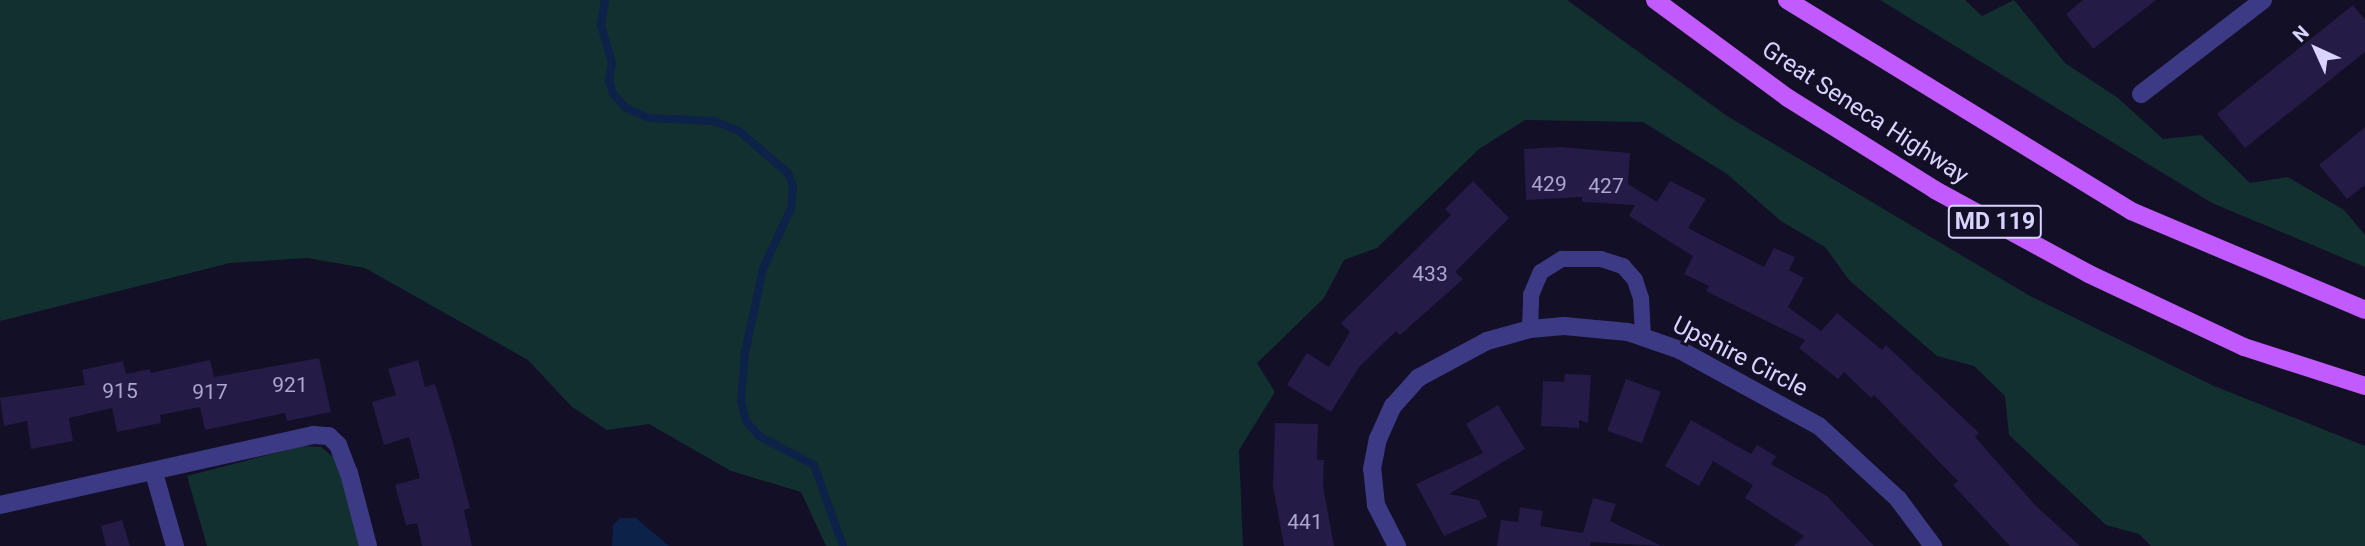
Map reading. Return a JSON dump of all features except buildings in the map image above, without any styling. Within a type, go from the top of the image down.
[{"type":"main road","name":"Great Seneca Highway","points":[[1655,0],[1788,98],[1935,190],[2089,274],[2244,347],[2365,387]]},
{"type":"main road","points":[[1787,0],[2131,211],[2365,310]]},
{"type":"street","points":[[2141,94],[2263,0]]},
{"type":"street","name":"Upshire Circle","points":[[1397,546],[1376,505],[1373,469],[1378,439],[1393,406],[1418,378],[1487,341],[1530,329],[1601,328],[1643,337],[1680,350],[1819,426],[1898,499],[1933,546]]},
{"type":"street","points":[[0,505],[155,473],[313,435],[329,436],[338,446],[349,473],[368,546]]},
{"type":"street","points":[[155,473],[175,546]]},
{"type":"lane","points":[[1530,329],[1531,295],[1541,272],[1562,259],[1601,259],[1623,266],[1635,280],[1641,298],[1643,337]]},
{"type":"green space","points":[[0,0],[1567,0],[1727,116],[2030,296],[2214,386],[2365,446],[2365,546],[2151,546],[2139,534],[2106,525],[2009,435],[2005,396],[1974,366],[1937,356],[1849,280],[1825,247],[1781,221],[1727,174],[1643,122],[1525,120],[1479,149],[1377,248],[1344,260],[1324,298],[1257,363],[1275,392],[1239,450],[1243,546],[826,546],[801,492],[731,471],[649,424],[607,430],[572,407],[528,360],[365,268],[307,258],[230,263],[0,321]]},
{"type":"green space","points":[[1880,0],[1965,0],[1982,16],[2014,0],[2065,63],[2118,98],[2163,139],[2201,135],[2250,183],[2288,177],[2344,210],[2365,235],[2365,267],[2212,203]]},
{"type":"green space","points":[[302,446],[321,447],[338,461],[359,546],[207,546],[187,476]]},
{"type":"water","points":[[620,518],[636,518],[669,546],[612,546],[613,525]]},
{"type":"waterway","points":[[605,0],[601,25],[612,63],[609,80],[613,94],[626,108],[648,118],[714,121],[739,131],[788,173],[793,187],[791,208],[763,269],[745,352],[741,401],[746,421],[759,436],[814,465],[843,546]]}]
